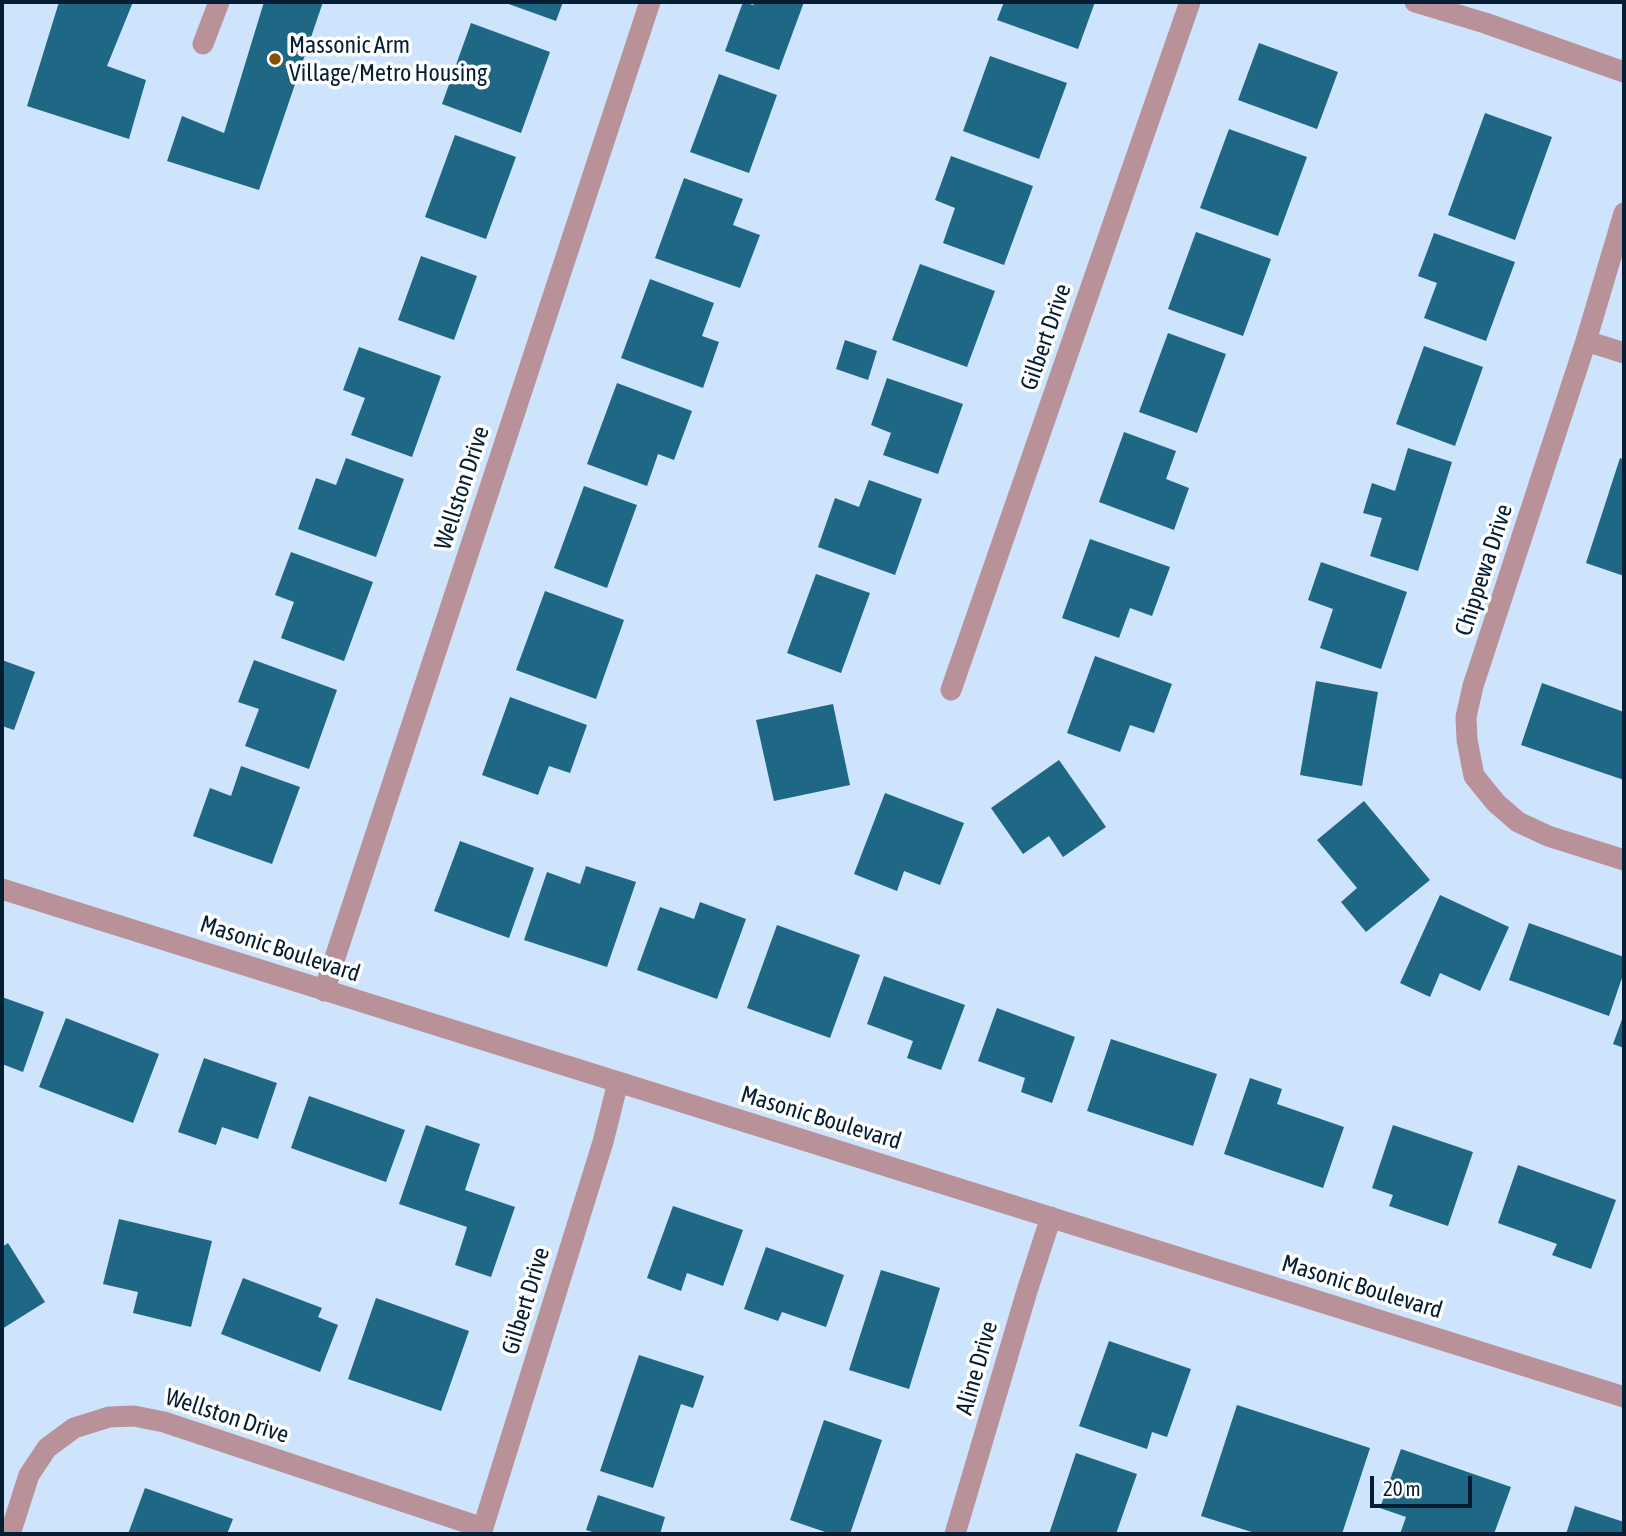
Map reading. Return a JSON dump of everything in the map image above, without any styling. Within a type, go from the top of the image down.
[{"type":"street","points":[[204,44],[219,2]]},
{"type":"street","name":"Wellston Drive","points":[[324,991],[650,2]]},
{"type":"street","name":"Gilbert Drive","points":[[951,690],[1190,2]]},
{"type":"street","points":[[1415,2],[1485,23],[1624,72]]},
{"type":"street","name":"Chippewa Drive","points":[[1624,214],[1586,341],[1473,686],[1466,716],[1474,776],[1496,803],[1518,822],[1548,836],[1624,860]]},
{"type":"street","points":[[1586,341],[1624,353]]},
{"type":"street","name":"Masonic Boulevard","points":[[2,889],[1624,1397]]},
{"type":"street","name":"Gilbert Drive","points":[[482,1531],[599,1155],[618,1082]]},
{"type":"street","name":"Aline Drive","points":[[955,1534],[1051,1217]]},
{"type":"street","name":"Wellston Drive","points":[[10,1534],[29,1475],[47,1448],[75,1428],[109,1417],[134,1416],[164,1422],[482,1531]]},
{"type":"building","points":[[59,2],[133,2],[107,66],[146,80],[129,139],[27,106]]},
{"type":"building","name":"Massonic Arm Village/Metro Housing","points":[[264,2],[323,2],[259,190],[167,161],[182,116],[224,133]]},
{"type":"building","points":[[503,2],[563,2],[556,21]]},
{"type":"building","points":[[743,2],[753,5],[755,2],[804,2],[779,70],[725,51]]},
{"type":"building","points":[[1004,2],[1095,2],[1078,49],[997,20]]},
{"type":"building","points":[[471,23],[550,52],[521,133],[442,104]]},
{"type":"building","points":[[1259,43],[1338,72],[1317,129],[1238,100]]},
{"type":"building","points":[[990,56],[1067,83],[1039,159],[963,131]]},
{"type":"building","points":[[719,74],[777,95],[749,173],[690,152]]},
{"type":"building","points":[[1485,113],[1552,137],[1515,240],[1448,215]]},
{"type":"building","points":[[1229,129],[1307,157],[1278,236],[1200,208]]},
{"type":"building","points":[[455,135],[516,157],[486,239],[425,217]]},
{"type":"building","points":[[951,156],[1033,186],[1004,265],[943,243],[955,208],[935,200]]},
{"type":"building","points":[[684,178],[743,199],[733,225],[760,235],[740,288],[655,258]]},
{"type":"building","points":[[1196,232],[1271,259],[1243,336],[1168,309]]},
{"type":"building","points":[[1434,233],[1515,262],[1486,341],[1424,318],[1437,283],[1418,276]]},
{"type":"building","points":[[421,256],[477,276],[454,340],[398,320]]},
{"type":"building","points":[[920,264],[995,291],[967,367],[892,340]]},
{"type":"building","points":[[650,279],[714,303],[702,336],[719,342],[703,388],[621,358]]},
{"type":"building","points":[[1168,333],[1226,354],[1197,433],[1139,412]]},
{"type":"building","points":[[845,340],[877,351],[868,380],[836,369]]},
{"type":"building","points":[[1424,346],[1483,367],[1455,446],[1396,424]]},
{"type":"building","points":[[359,347],[441,376],[412,457],[351,435],[365,398],[343,390]]},
{"type":"building","points":[[887,378],[963,404],[938,474],[883,455],[891,433],[871,425]]},
{"type":"building","points":[[617,383],[692,411],[674,460],[658,454],[647,486],[587,464]]},
{"type":"building","points":[[1124,432],[1176,451],[1166,479],[1189,488],[1174,530],[1099,502]]},
{"type":"building","points":[[1408,448],[1452,462],[1418,571],[1370,556],[1382,518],[1363,513],[1372,483],[1395,491]]},
{"type":"building","points":[[346,458],[404,479],[376,557],[298,529],[316,478],[336,485]]},
{"type":"building","points":[[1620,458],[1624,460],[1624,576],[1586,563]]},
{"type":"building","points":[[869,480],[922,499],[895,575],[818,547],[835,498],[859,507]]},
{"type":"building","points":[[584,486],[637,505],[607,588],[554,568]]},
{"type":"building","points":[[1090,539],[1170,567],[1152,616],[1130,608],[1119,638],[1062,618]]},
{"type":"building","points":[[291,552],[373,582],[344,661],[281,638],[294,602],[275,595]]},
{"type":"building","points":[[1321,562],[1407,592],[1381,669],[1320,648],[1333,609],[1308,600]]},
{"type":"building","points":[[816,574],[870,593],[841,673],[787,653]]},
{"type":"building","points":[[545,591],[624,620],[596,699],[516,670]]},
{"type":"building","points":[[1095,656],[1172,684],[1154,733],[1130,725],[1120,752],[1067,733]]},
{"type":"building","points":[[2,660],[35,672],[14,730],[2,726]]},
{"type":"building","points":[[254,660],[337,690],[309,769],[245,746],[259,709],[238,702]]},
{"type":"building","points":[[1316,681],[1378,692],[1362,786],[1300,775]]},
{"type":"building","points":[[1542,683],[1624,712],[1624,780],[1521,745]]},
{"type":"building","points":[[510,697],[587,725],[570,773],[549,766],[538,795],[482,775]]},
{"type":"building","points":[[833,704],[850,785],[774,801],[756,720]]},
{"type":"building","points":[[1059,760],[1106,827],[1063,857],[1049,836],[1023,854],[991,808]]},
{"type":"building","points":[[241,766],[300,787],[272,864],[193,836],[210,788],[231,796]]},
{"type":"building","points":[[885,793],[964,823],[940,885],[904,871],[897,891],[854,874]]},
{"type":"building","points":[[1364,801],[1430,880],[1366,932],[1341,902],[1357,888],[1317,840]]},
{"type":"building","points":[[460,841],[534,868],[509,938],[434,911]]},
{"type":"building","points":[[586,866],[636,882],[607,967],[524,940],[547,872],[580,884]]},
{"type":"building","points":[[1440,895],[1509,927],[1480,991],[1440,973],[1430,997],[1400,983]]},
{"type":"building","points":[[700,902],[746,919],[717,999],[637,970],[660,907],[694,919]]},
{"type":"building","points":[[1529,923],[1624,957],[1624,972],[1609,1016],[1509,980]]},
{"type":"building","points":[[777,925],[860,955],[830,1038],[747,1008]]},
{"type":"building","points":[[884,976],[965,1005],[941,1070],[907,1058],[913,1041],[867,1024]]},
{"type":"building","points":[[2,997],[44,1012],[23,1072],[2,1064]]},
{"type":"building","points":[[997,1008],[1075,1037],[1052,1103],[1021,1092],[1025,1078],[978,1061]]},
{"type":"building","points":[[1624,1014],[1624,1048],[1613,1044]]},
{"type":"building","points":[[66,1018],[159,1054],[133,1123],[39,1087]]},
{"type":"building","points":[[1111,1039],[1217,1074],[1193,1146],[1087,1111]]},
{"type":"building","points":[[204,1058],[277,1083],[258,1139],[222,1127],[216,1145],[178,1132]]},
{"type":"building","points":[[1250,1078],[1282,1089],[1277,1104],[1344,1127],[1323,1188],[1224,1154]]},
{"type":"building","points":[[309,1096],[405,1130],[386,1182],[291,1148]]},
{"type":"building","points":[[426,1125],[480,1144],[465,1190],[515,1207],[491,1277],[455,1265],[467,1227],[399,1204]]},
{"type":"building","points":[[1393,1125],[1473,1152],[1448,1226],[1389,1206],[1393,1195],[1372,1188]]},
{"type":"building","points":[[1518,1165],[1616,1200],[1591,1269],[1552,1255],[1557,1244],[1498,1223]]},
{"type":"building","points":[[673,1206],[743,1230],[723,1286],[687,1273],[681,1291],[647,1278]]},
{"type":"building","points":[[119,1219],[212,1241],[191,1327],[133,1313],[138,1292],[103,1284]]},
{"type":"building","points":[[8,1243],[45,1302],[2,1329],[2,1247]]},
{"type":"building","points":[[766,1247],[844,1275],[826,1327],[782,1312],[778,1321],[744,1309]]},
{"type":"building","points":[[881,1270],[940,1288],[909,1389],[849,1370]]},
{"type":"building","points":[[243,1278],[322,1308],[318,1317],[338,1325],[320,1372],[221,1334]]},
{"type":"building","points":[[376,1298],[469,1331],[441,1411],[348,1379]]},
{"type":"building","points":[[1109,1341],[1191,1369],[1167,1437],[1152,1432],[1147,1449],[1079,1426]]},
{"type":"building","points":[[639,1355],[704,1376],[693,1408],[681,1404],[653,1488],[600,1471]]},
{"type":"building","points":[[1237,1405],[1370,1448],[1342,1534],[1258,1534],[1201,1516]]},
{"type":"building","points":[[824,1420],[882,1440],[850,1534],[831,1534],[790,1520]]},
{"type":"building","points":[[1401,1449],[1511,1487],[1494,1534],[1400,1534],[1406,1517],[1380,1508]]},
{"type":"building","points":[[1076,1453],[1137,1474],[1116,1534],[1049,1534]]},
{"type":"building","points":[[145,1488],[233,1519],[227,1534],[128,1534]]},
{"type":"building","points":[[598,1495],[665,1517],[660,1534],[599,1534],[586,1530]]},
{"type":"building","points":[[1575,1506],[1624,1522],[1624,1534],[1566,1534]]},
{"type":"place","name":"Massonic Arm Village/Metro Housing","points":[[275,59]]}]
